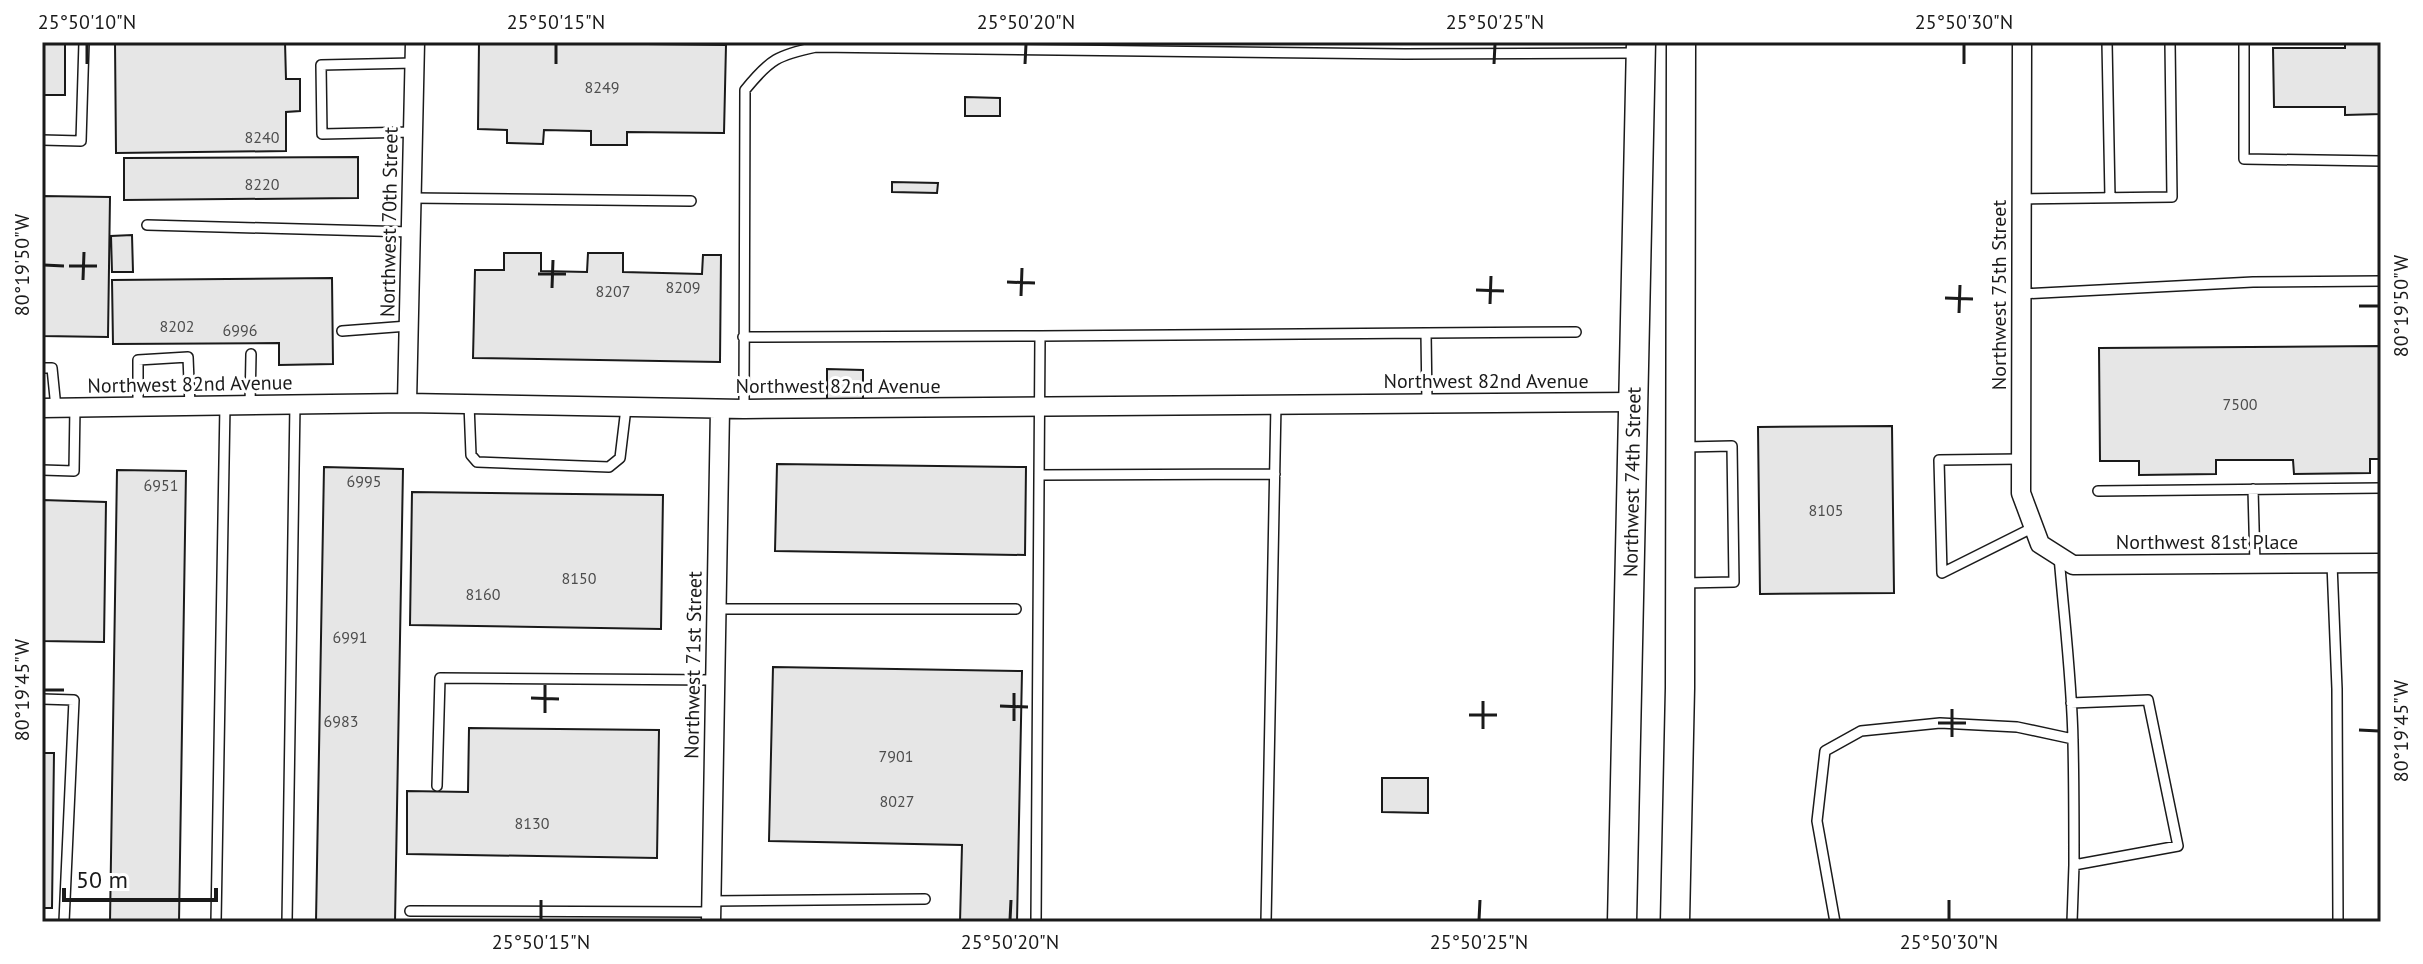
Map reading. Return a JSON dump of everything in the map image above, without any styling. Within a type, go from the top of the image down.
[{"type":"main road","points":[[1675,922],[1681,583],[1681,42]]},
{"type":"main road","name":"Northwest 74th Street","points":[[1622,922],[1641,48]]},
{"type":"street","name":"Northwest 70th Street","points":[[407,403],[415,42]]},
{"type":"street","name":"Northwest 75th Street","points":[[2022,42],[2021,493],[2037,535]]},
{"type":"street","name":"Northwest 82nd Avenue","points":[[58,408],[407,403],[744,409],[1634,402]]},
{"type":"street","name":"Northwest 71st Street","points":[[711,912],[720,409]]},
{"type":"street","name":"Northwest 81st Place","points":[[2037,535],[2073,565],[2381,563]]},
{"type":"lane","points":[[42,140],[81,141],[84,42]]},
{"type":"lane","points":[[2107,42],[2110,198]]},
{"type":"lane","points":[[2021,199],[2172,197],[2170,42]]},
{"type":"lane","points":[[2244,42],[2244,159],[2381,161]]},
{"type":"lane","points":[[744,409],[745,90],[764,66],[787,53],[816,47],[1405,54],[1641,48]]},
{"type":"lane","points":[[413,132],[322,134],[321,65],[414,63]]},
{"type":"lane","points":[[411,198],[691,201]]},
{"type":"lane","points":[[147,225],[411,232]]},
{"type":"lane","points":[[2021,294],[2253,282],[2381,281]]},
{"type":"lane","points":[[342,331],[408,326]]},
{"type":"lane","points":[[743,337],[1576,332]]},
{"type":"lane","points":[[1426,333],[1427,403]]},
{"type":"lane","points":[[1036,922],[1040,336]]},
{"type":"lane","points":[[250,405],[251,354]]},
{"type":"lane","points":[[138,407],[138,360],[188,357],[190,406]]},
{"type":"lane","points":[[42,368],[52,368],[58,408],[74,471],[42,470]]},
{"type":"lane","points":[[287,922],[295,404]]},
{"type":"lane","points":[[469,404],[471,455],[477,462],[609,467],[620,458],[626,408]]},
{"type":"lane","points":[[1266,922],[1276,404]]},
{"type":"lane","points":[[216,922],[225,405]]},
{"type":"lane","points":[[1681,447],[1732,446],[1734,582],[1681,583]]},
{"type":"lane","points":[[2021,459],[1939,460],[1942,573],[2037,535]]},
{"type":"lane","points":[[1040,475],[1275,474]]},
{"type":"lane","points":[[2098,491],[2381,488]]},
{"type":"lane","points":[[2253,489],[2255,564]]},
{"type":"lane","points":[[2059,556],[2073,739],[2072,922]]},
{"type":"lane","points":[[2332,564],[2337,689],[2338,922]]},
{"type":"lane","points":[[716,609],[1016,609]]},
{"type":"lane","points":[[437,786],[440,678],[715,680]]},
{"type":"lane","points":[[42,699],[74,700],[64,922]]},
{"type":"lane","points":[[2071,703],[2148,700],[2178,846],[2074,865]]},
{"type":"lane","points":[[1835,922],[1817,821],[1825,751],[1861,731],[1940,723],[2017,727],[2073,739]]},
{"type":"lane","points":[[410,911],[711,912],[925,899]]},
{"type":"building","points":[[42,42],[65,42],[65,95],[42,95]]},
{"type":"building","points":[[115,42],[285,42],[286,79],[300,79],[300,111],[286,112],[286,151],[116,153]]},
{"type":"building","points":[[479,42],[726,45],[724,133],[627,132],[627,145],[591,145],[591,131],[544,130],[543,144],[507,143],[507,130],[478,129]]},
{"type":"building","points":[[2345,42],[2381,42],[2381,114],[2345,115],[2345,107],[2274,107],[2273,48],[2345,48]]},
{"type":"building","points":[[965,97],[1000,98],[1000,116],[965,116]]},
{"type":"building","points":[[358,157],[358,198],[124,200],[124,158]]},
{"type":"building","points":[[892,182],[938,183],[937,193],[892,192]]},
{"type":"building","points":[[42,196],[110,197],[108,337],[42,336]]},
{"type":"building","points":[[132,235],[133,272],[112,272],[111,236]]},
{"type":"building","points":[[504,253],[541,253],[541,271],[587,272],[588,253],[623,253],[623,272],[702,274],[703,255],[721,255],[720,362],[473,358],[475,270],[504,270]]},
{"type":"building","points":[[332,278],[333,364],[279,365],[279,343],[113,344],[112,280]]},
{"type":"building","points":[[2381,346],[2381,459],[2370,459],[2370,473],[2294,474],[2293,460],[2216,460],[2216,474],[2139,475],[2139,461],[2100,461],[2099,348]]},
{"type":"building","points":[[827,369],[863,370],[863,402],[827,402]]},
{"type":"building","points":[[1892,426],[1894,593],[1760,594],[1758,427]]},
{"type":"building","points":[[777,464],[1026,467],[1025,555],[775,551]]},
{"type":"building","points":[[324,467],[403,469],[395,922],[316,922]]},
{"type":"building","points":[[117,470],[186,471],[179,922],[110,922]]},
{"type":"building","points":[[412,492],[663,495],[661,629],[410,625]]},
{"type":"building","points":[[42,500],[106,502],[104,642],[42,641]]},
{"type":"building","points":[[773,667],[1022,671],[1017,922],[960,922],[962,845],[769,841]]},
{"type":"building","points":[[469,728],[659,730],[657,858],[407,854],[407,791],[468,792]]},
{"type":"building","points":[[42,753],[54,753],[52,908],[42,908]]},
{"type":"building","points":[[1382,778],[1428,778],[1428,813],[1382,812]]}]
